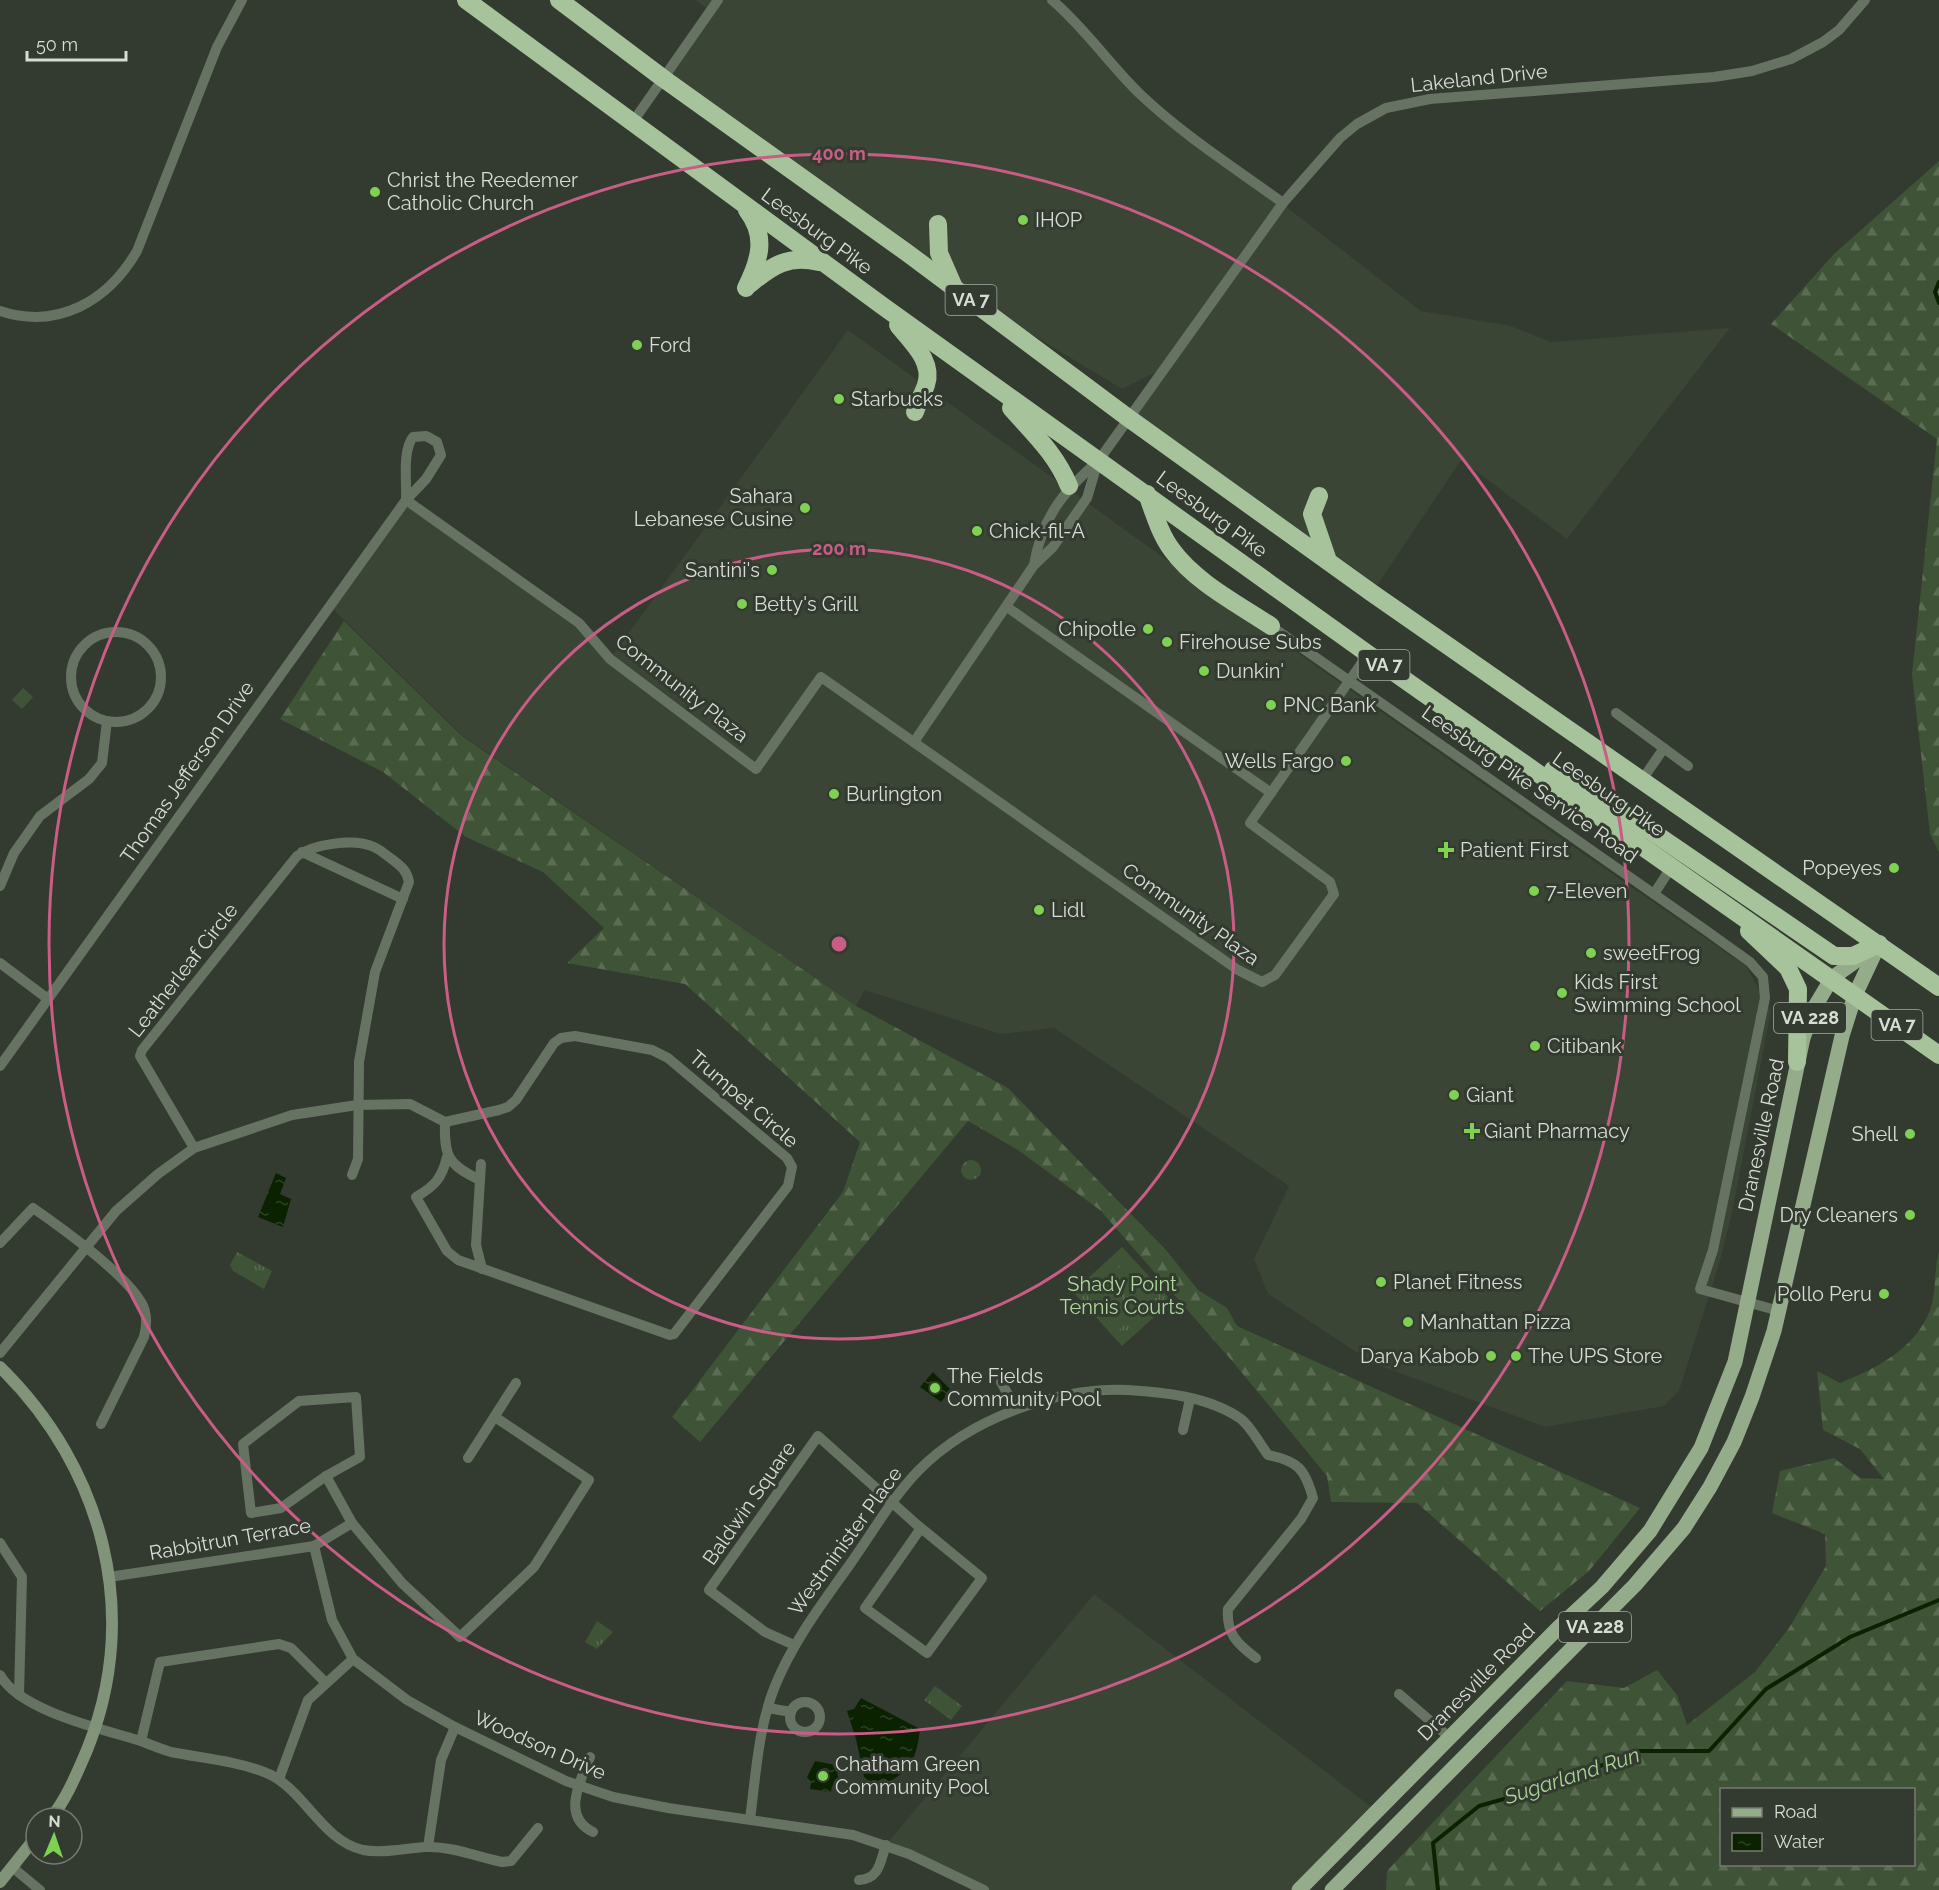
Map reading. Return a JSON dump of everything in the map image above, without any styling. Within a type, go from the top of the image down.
[{"type":"highway","name":"Leesburg Pike","points":[[466,0],[884,307],[1368,654],[1939,1054]]},
{"type":"highway","name":"Leesburg Pike","points":[[559,0],[664,79],[906,252],[1127,417],[1329,562],[1939,987]]},
{"type":"highway","points":[[742,204],[756,223],[760,240],[759,256],[746,288],[772,266],[787,259],[823,262]]},
{"type":"highway","points":[[906,252],[922,242],[938,224],[939,253],[955,288]]},
{"type":"highway","points":[[884,307],[927,366],[927,384],[915,412]]},
{"type":"highway","points":[[986,380],[1044,442],[1060,465],[1069,486]]},
{"type":"highway","points":[[1147,495],[1166,540],[1179,559],[1209,584],[1270,626]]},
{"type":"highway","points":[[1319,496],[1312,514],[1329,562]]},
{"type":"highway","points":[[1486,735],[1574,781],[1834,956],[1853,956],[1879,944]]},
{"type":"highway","points":[[1704,888],[1781,961],[1794,978],[1800,999],[1797,1062]]},
{"type":"main road","name":"Dranesville Road","points":[[1299,1890],[1378,1812],[1449,1737],[1602,1587],[1669,1504],[1701,1448],[1726,1388],[1748,1304],[1797,1062],[1814,1008],[1832,978],[1879,944]]},
{"type":"main road","name":"VA 228","points":[[1332,1890],[1635,1585],[1684,1528],[1710,1487],[1734,1442],[1752,1397],[1779,1311],[1837,1056],[1855,995],[1879,944]]},
{"type":"street","points":[[0,311],[13,315],[44,317],[74,311],[102,295],[123,272],[137,251],[217,47],[242,0]]},
{"type":"street","points":[[632,123],[718,0]]},
{"type":"street","points":[[1052,0],[1076,22],[1138,92],[1166,118],[1283,203]]},
{"type":"street","name":"Lakeland Drive","points":[[1099,460],[1127,417],[1283,203],[1349,130],[1386,108],[1448,96],[1714,77],[1752,70],[1791,59],[1823,42],[1839,30],[1865,0]]},
{"type":"street","name":"Thomas Jefferson Drive","points":[[0,1066],[406,500],[426,478],[441,455],[437,442],[426,436],[413,437],[409,442],[406,454],[406,500]]},
{"type":"street","points":[[1034,565],[1039,535],[1069,486],[1099,460]]},
{"type":"street","points":[[914,742],[1034,565],[1053,547],[1087,498],[1099,460]]},
{"type":"street","name":"Community Plaza","points":[[406,500],[579,623],[617,666],[756,769],[821,677],[1228,964],[1253,980],[1262,982],[1275,975],[1334,894],[1330,882],[1250,823],[1368,654]]},
{"type":"street","points":[[1007,607],[1271,793]]},
{"type":"street","name":"Leesburg Pike Service Road","points":[[1270,626],[1750,962],[1763,977],[1765,998],[1713,1250],[1700,1289],[1748,1304]]},
{"type":"street","points":[[105,633],[122,633],[137,637],[148,646],[158,661],[161,676],[159,691],[149,707],[137,717],[123,722],[107,721],[87,712],[74,694],[71,677],[74,660],[93,638],[105,633]]},
{"type":"street","points":[[1616,713],[1688,766]]},
{"type":"street","points":[[0,886],[14,853],[40,816],[89,779],[102,763],[107,721]]},
{"type":"street","points":[[1642,780],[1664,748]]},
{"type":"street","points":[[302,852],[354,843],[373,847],[408,873],[409,882],[375,972],[359,1062],[358,1159],[352,1175]]},
{"type":"street","points":[[302,852],[403,899]]},
{"type":"street","name":"Leatherleaf Circle","points":[[194,1148],[140,1056],[142,1050],[288,866],[302,852]]},
{"type":"street","points":[[1654,894],[1672,866]]},
{"type":"street","points":[[0,963],[48,999]]},
{"type":"street","name":"Trumpet Circle","points":[[575,1036],[662,1054],[787,1158],[792,1167],[788,1186],[674,1334],[670,1335],[458,1260],[447,1251],[416,1197],[433,1187],[443,1175],[447,1157],[444,1148],[445,1122],[508,1107],[554,1043],[561,1038],[575,1036]]},
{"type":"street","points":[[0,1353],[116,1211],[158,1174],[194,1148],[292,1115],[357,1105],[410,1104],[445,1122]]},
{"type":"street","points":[[447,1157],[458,1168],[480,1180]]},
{"type":"street","points":[[481,1164],[476,1245],[482,1269]]},
{"type":"street","points":[[0,1243],[33,1208],[86,1248],[133,1291],[141,1302],[147,1325],[101,1424]]},
{"type":"street","points":[[1748,1304],[1779,1311]]},
{"type":"street","points":[[0,1367],[26,1392],[48,1420],[77,1469],[97,1520],[109,1577],[110,1650],[105,1689],[96,1727],[77,1774],[58,1806]]},
{"type":"street","points":[[1001,1382],[1016,1409]]},
{"type":"street","points":[[468,1458],[516,1383]]},
{"type":"street","name":"Westminister Place","points":[[750,1819],[760,1741],[768,1708],[794,1646],[918,1471],[935,1456],[990,1422],[1016,1409],[1060,1396],[1117,1390],[1153,1391],[1190,1399],[1218,1407],[1242,1420],[1268,1455],[1290,1459],[1307,1476],[1313,1498],[1301,1519],[1228,1609],[1227,1623],[1232,1637],[1256,1658]]},
{"type":"street","name":"Rabbitrun Terrace","points":[[356,1397],[360,1457],[326,1476],[281,1508],[251,1513],[243,1444],[298,1401],[356,1397]]},
{"type":"street","points":[[1183,1430],[1190,1399]]},
{"type":"street","points":[[326,1476],[352,1523],[402,1583],[460,1637],[534,1567],[589,1480],[495,1417]]},
{"type":"street","name":"Baldwin Square","points":[[794,1646],[765,1632],[709,1590],[818,1436],[894,1503]]},
{"type":"street","points":[[894,1503],[982,1578],[927,1653],[865,1608],[921,1528]]},
{"type":"street","name":"Rabbitrun Terrace","points":[[109,1577],[314,1546],[352,1523]]},
{"type":"street","points":[[0,1543],[22,1577],[19,1695]]},
{"type":"street","name":"Woodson Drive","points":[[314,1546],[332,1620],[353,1659],[407,1700],[455,1727],[578,1785],[646,1804],[831,1830],[886,1845],[984,1890]]},
{"type":"street","points":[[141,1742],[160,1662],[279,1644],[291,1648],[325,1682]]},
{"type":"street","points":[[279,1779],[308,1700],[325,1682],[353,1659]]},
{"type":"street","points":[[0,1675],[6,1685],[19,1695],[61,1715],[167,1751],[263,1771],[279,1779],[344,1841],[363,1850],[399,1851],[428,1847],[502,1862],[512,1861],[538,1828]]},
{"type":"street","points":[[1399,1694],[1449,1737]]},
{"type":"street","points":[[768,1708],[791,1712]]},
{"type":"street","points":[[428,1847],[441,1761],[455,1727]]},
{"type":"street","points":[[590,1757],[578,1785],[576,1818],[593,1832]]},
{"type":"street","points":[[860,1880],[875,1874],[886,1845]]},
{"type":"street","points":[[0,1882],[24,1852]]},
{"type":"street","points":[[12,1867],[40,1890]]},
{"type":"shaded area","points":[[695,0],[1052,0],[1138,92],[1421,311],[1511,326],[1551,342],[1730,328],[1567,539],[1461,460],[1372,593],[1127,417],[1162,369],[1122,389],[955,288],[664,79],[711,11]]},
{"type":"shaded area","points":[[848,330],[1189,576],[1746,966],[1771,1011],[1732,1213],[1720,1261],[1679,1391],[1664,1406],[1545,1427],[1373,1363],[1268,1294],[1254,1259],[1289,1186],[1054,1028],[1000,1034],[865,990],[856,1006],[462,735],[329,605],[406,500],[579,623],[610,659]]},
{"type":"shaded area","points":[[1094,1594],[1378,1812],[1299,1890],[984,1890],[886,1845]]},
{"type":"green space","points":[[1939,161],[1939,852],[1930,834],[1912,674],[1937,439],[1771,324],[1834,254]]},
{"type":"green space","points":[[344,621],[462,736],[856,1006],[1008,1088],[1166,1250],[1198,1290],[1227,1308],[1237,1326],[1640,1508],[1589,1571],[1540,1611],[1417,1503],[1331,1502],[1327,1476],[1233,1362],[1100,1210],[1018,1150],[968,1121],[700,1442],[672,1417],[843,1192],[860,1142],[685,984],[567,963],[604,928],[543,872],[466,837],[383,772],[280,719]]},
{"type":"green space","points":[[23,688],[33,697],[22,709],[12,700]]},
{"type":"green space","points":[[967,1160],[975,1160],[981,1166],[981,1174],[975,1180],[967,1180],[961,1174],[961,1166]]},
{"type":"green space","name":"Shady Point Tennis Courts","points":[[1122,1247],[1172,1301],[1122,1346],[1073,1292]]},
{"type":"green space","points":[[237,1252],[272,1271],[264,1289],[233,1271],[230,1265]]},
{"type":"green space","points":[[1939,1253],[1939,1890],[1386,1890],[1387,1871],[1567,1681],[1624,1688],[1657,1670],[1677,1695],[1687,1725],[1755,1672],[1789,1628],[1826,1566],[1825,1534],[1772,1513],[1780,1471],[1834,1458],[1860,1478],[1884,1479],[1860,1449],[1823,1430],[1817,1371],[1840,1383],[1896,1354],[1918,1332],[1926,1319],[1932,1304]]},
{"type":"green space","points":[[1126,1261],[1158,1296],[1141,1310],[1110,1276]]},
{"type":"green space","points":[[1104,1281],[1135,1315],[1119,1330],[1087,1295]]},
{"type":"green space","points":[[597,1621],[613,1632],[597,1649],[585,1642]]},
{"type":"green space","points":[[935,1686],[962,1706],[951,1720],[924,1700]]},
{"type":"water","points":[[276,1173],[286,1178],[280,1194],[291,1199],[283,1227],[258,1217]]},
{"type":"water","name":"The Fields Community Pool","points":[[933,1372],[951,1390],[941,1402],[920,1387]]},
{"type":"water","points":[[861,1698],[920,1729],[916,1751],[909,1766],[897,1777],[877,1787],[864,1777],[847,1711],[854,1709]]},
{"type":"water","name":"Chatham Green Community Pool","points":[[815,1761],[836,1765],[835,1771],[839,1781],[832,1786],[831,1792],[810,1789],[811,1782],[807,1777]]},
{"type":"waterway","name":"Sugarland Run","points":[[1939,282],[1935,292],[1939,303]]},
{"type":"waterway","name":"Sugarland Run","points":[[1438,1890],[1433,1843],[1479,1806],[1557,1784],[1636,1751],[1709,1751],[1766,1689],[1850,1637],[1939,1600]]},
{"type":"place","name":"Christ the Reedemer Catholic Church","points":[[375,192]]},
{"type":"place","name":"IHOP","points":[[1023,220]]},
{"type":"place","name":"Ford","points":[[637,345]]},
{"type":"place","name":"Starbucks","points":[[839,399]]},
{"type":"place","name":"Sahara Lebanese Cusine","points":[[805,508]]},
{"type":"place","name":"Chick-fil-A","points":[[977,531]]},
{"type":"place","name":"Santini's","points":[[772,570]]},
{"type":"place","name":"Betty's Grill","points":[[742,604]]},
{"type":"place","name":"Chipotle","points":[[1148,629]]},
{"type":"place","name":"Firehouse Subs","points":[[1167,642]]},
{"type":"place","name":"Dunkin'","points":[[1204,671]]},
{"type":"place","name":"PNC Bank","points":[[1271,705]]},
{"type":"place","name":"Wells Fargo","points":[[1346,761]]},
{"type":"place","name":"Burlington","points":[[834,794]]},
{"type":"place","name":"Patient First","points":[[1446,850]]},
{"type":"place","name":"Popeyes","points":[[1894,868]]},
{"type":"place","name":"7-Eleven","points":[[1534,891]]},
{"type":"place","name":"Lidl","points":[[1039,910]]},
{"type":"place","name":"sweetFrog","points":[[1591,953]]},
{"type":"place","name":"Kids First Swimming School","points":[[1562,993]]},
{"type":"place","name":"Citibank","points":[[1535,1046]]},
{"type":"place","name":"Giant","points":[[1454,1095]]},
{"type":"place","name":"Giant Pharmacy","points":[[1472,1131]]},
{"type":"place","name":"Shell","points":[[1910,1134]]},
{"type":"place","name":"Dry Cleaners","points":[[1910,1215]]},
{"type":"place","name":"Planet Fitness","points":[[1381,1282]]},
{"type":"place","name":"Pollo Peru","points":[[1884,1294]]},
{"type":"place","name":"Manhattan Pizza","points":[[1408,1322]]},
{"type":"place","name":"Darya Kabob","points":[[1491,1356]]},
{"type":"place","name":"The UPS Store","points":[[1516,1356]]},
{"type":"place","name":"The Fields Community Pool","points":[[935,1388]]},
{"type":"place","name":"Chatham Green Community Pool","points":[[823,1776]]}]
